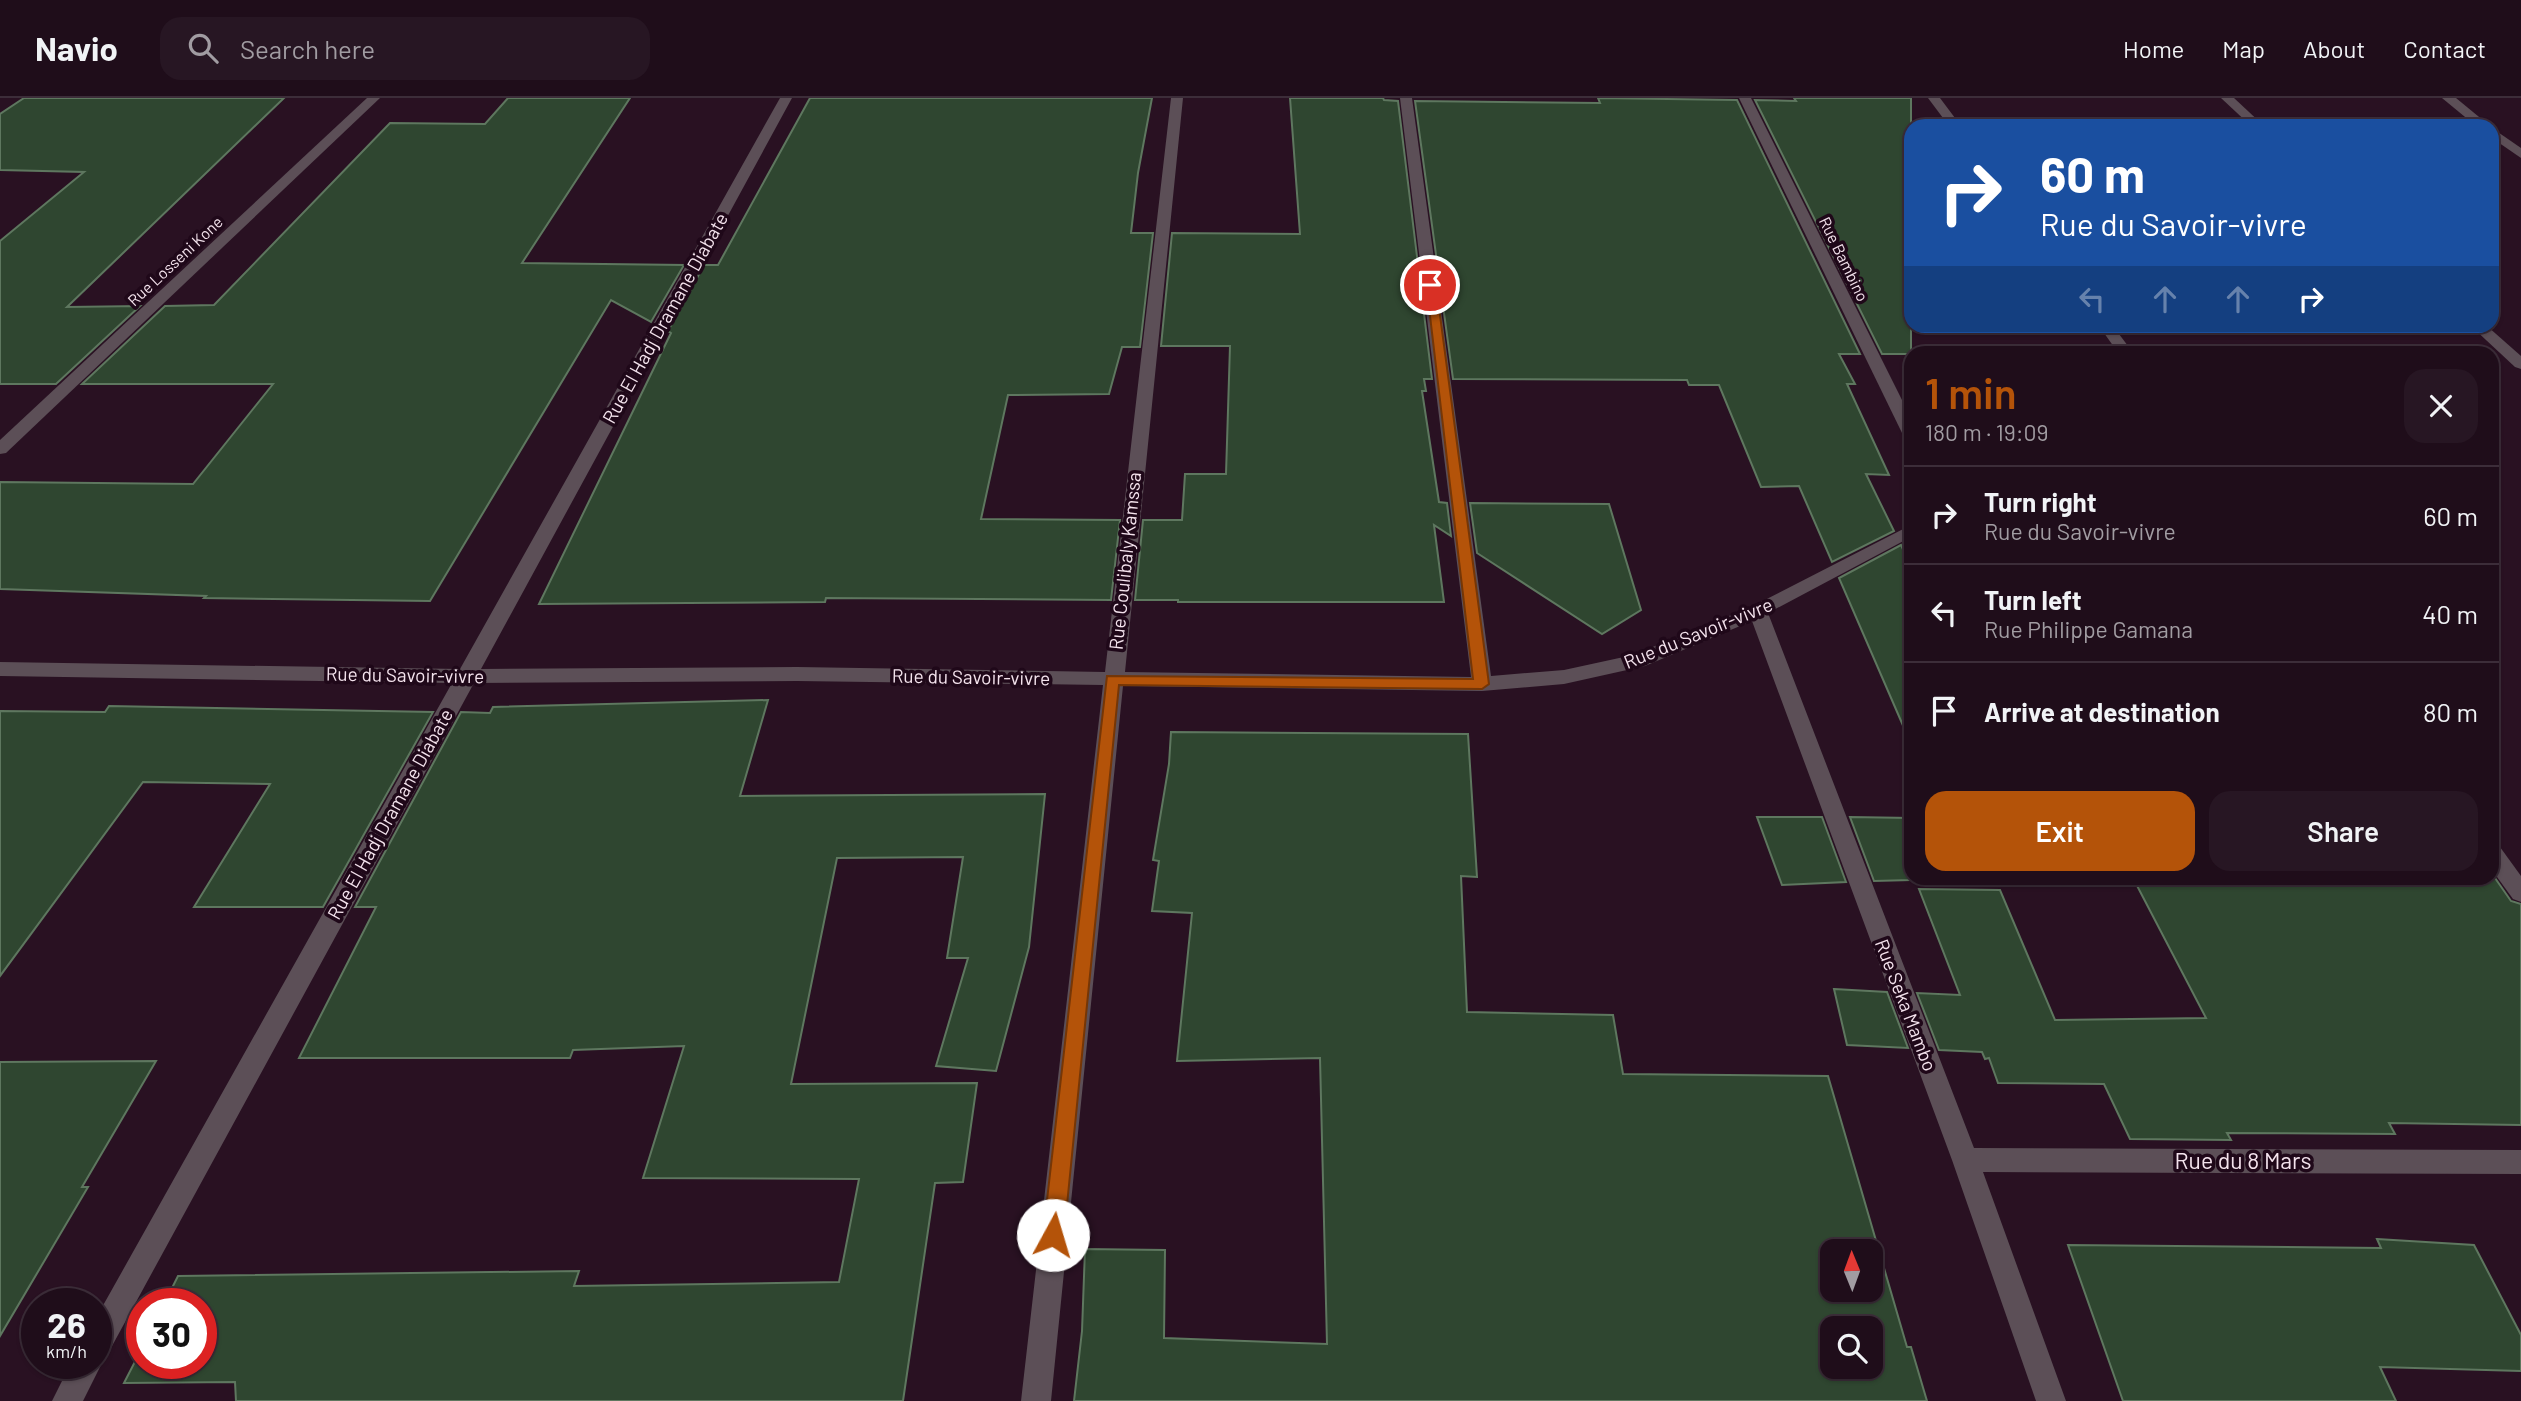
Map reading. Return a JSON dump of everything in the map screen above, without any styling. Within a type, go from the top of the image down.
[{"type":"street","name":"Rue Losseni Kone","points":[[0,449],[374,98]]},
{"type":"street","name":"Rue El Hadj Dramane Diabate","points":[[112,1318],[786,98]]},
{"type":"street","name":"Rue Coulibaly Kamssa","points":[[1035,1401],[1177,98]]},
{"type":"street","points":[[1406,98],[1482,684]]},
{"type":"street","name":"Rue Bambino","points":[[1745,98],[1904,421]]},
{"type":"street","points":[[1934,98],[1950,119]]},
{"type":"street","points":[[2227,98],[2250,119]]},
{"type":"street","points":[[2448,98],[2475,119]]},
{"type":"street","points":[[2499,137],[2521,154]]},
{"type":"street","points":[[2486,333],[2521,364]]},
{"type":"street","name":"Rue du Savoir-vivre","points":[[0,669],[467,676],[797,674],[1482,684],[1564,677],[1638,661],[1758,611],[1904,534]]},
{"type":"street","name":"Rue Seka Mambo","points":[[1758,611],[1965,1160],[2050,1401]]},
{"type":"street","points":[[2499,863],[2521,893]]},
{"type":"street","name":"Rue du 8 Mars","points":[[1965,1160],[2521,1162]]},
{"type":"street","points":[[66,1401],[78,1379]]},
{"type":"building","points":[[24,98],[284,98],[67,307],[140,306],[56,384],[0,384],[0,241],[84,172],[0,170],[0,114]]},
{"type":"building","points":[[508,98],[630,98],[522,263],[684,265],[651,322],[611,300],[430,601],[204,598],[206,596],[0,589],[0,482],[193,484],[273,384],[82,384],[165,306],[214,305],[390,123],[485,124]]},
{"type":"building","points":[[810,98],[1152,98],[1138,173],[1131,233],[1153,233],[1140,347],[1122,347],[1109,394],[1008,395],[981,519],[1120,520],[1111,600],[826,598],[825,602],[539,604],[671,333],[668,331],[704,265],[718,265]]},
{"type":"building","points":[[1290,98],[1383,98],[1398,101],[1432,379],[1424,379],[1426,391],[1422,391],[1439,502],[1447,503],[1451,536],[1434,525],[1444,602],[1135,600],[1143,520],[1182,520],[1185,474],[1226,474],[1230,346],[1161,346],[1172,233],[1300,234]]},
{"type":"building","points":[[1598,98],[1737,100],[1860,354],[1839,354],[1855,384],[1847,384],[1889,475],[1866,474],[1894,531],[1832,562],[1799,486],[1761,487],[1719,385],[1689,385],[1687,380],[1453,379],[1415,101],[1600,103]]},
{"type":"building","points":[[1794,98],[1911,98],[1911,119],[1904,119],[1904,333],[1911,333],[1911,346],[1904,346],[1904,354],[1882,354],[1755,100],[1796,101]]},
{"type":"building","points":[[1470,503],[1609,504],[1641,610],[1602,634],[1477,553]]},
{"type":"building","points":[[1901,545],[1904,552],[1904,728],[1839,578]]},
{"type":"building","points":[[768,700],[740,796],[1045,794],[1029,947],[996,1071],[936,1066],[968,958],[947,958],[963,857],[837,858],[791,1084],[977,1083],[963,1182],[935,1183],[903,1401],[236,1401],[235,1382],[124,1383],[126,1379],[217,1379],[217,1288],[172,1288],[178,1276],[579,1271],[574,1286],[839,1282],[859,1179],[643,1178],[684,1046],[573,1050],[570,1058],[299,1058],[376,907],[355,907],[461,712],[490,713],[493,707]]},
{"type":"building","points":[[109,706],[433,712],[323,907],[194,907],[270,784],[143,782],[0,976],[0,711],[105,712]]},
{"type":"building","points":[[1171,732],[1468,734],[1477,877],[1461,876],[1467,1012],[1613,1015],[1623,1074],[1828,1076],[1876,1239],[1820,1239],[1820,1302],[1883,1302],[1883,1265],[1907,1347],[1911,1347],[1927,1401],[1074,1401],[1082,1331],[1085,1249],[1165,1250],[1164,1338],[1327,1344],[1320,1058],[1177,1061],[1192,913],[1152,911],[1159,861],[1153,860],[1169,764]]},
{"type":"building","points":[[1757,817],[1822,817],[1846,882],[1782,885]]},
{"type":"building","points":[[1850,817],[1904,818],[1904,880],[1874,881]]},
{"type":"building","points":[[2499,884],[2511,901],[2521,904],[2521,1125],[2389,1123],[2395,1134],[2227,1133],[2231,1140],[2130,1139],[2104,1084],[1998,1083],[1989,1058],[1985,1059],[1982,1052],[1939,1050],[1917,993],[1960,995],[1919,889],[2000,890],[2055,1020],[2206,1018],[2137,885]]},
{"type":"building","points":[[1834,989],[1887,992],[1908,1048],[1847,1045]]},
{"type":"building","points":[[156,1061],[82,1187],[88,1187],[28,1288],[21,1288],[21,1300],[0,1336],[0,1062]]},
{"type":"building","points":[[2377,1239],[2474,1245],[2521,1335],[2521,1371],[2380,1367],[2396,1401],[2123,1401],[2068,1245],[2381,1248]]},
{"type":"route","points":[[1053,1235],[1112,680],[1482,684],[1430,285]]}]
